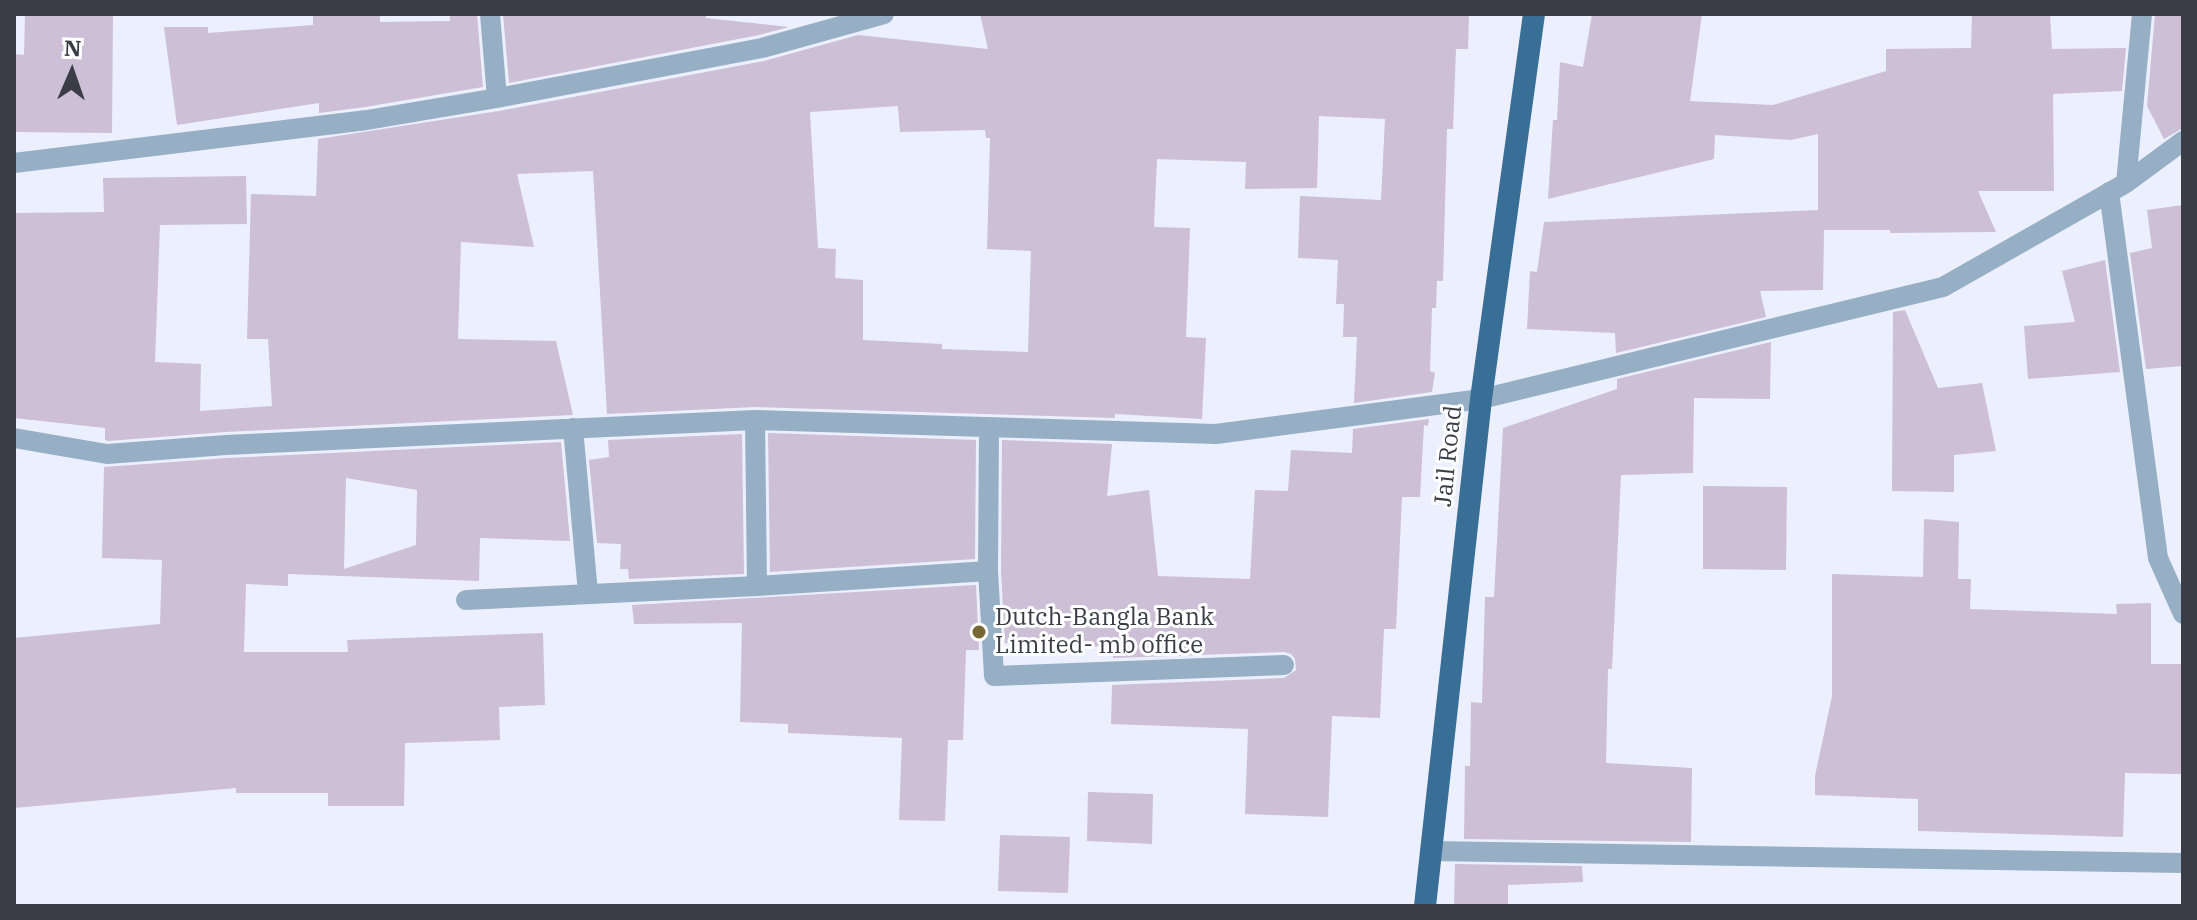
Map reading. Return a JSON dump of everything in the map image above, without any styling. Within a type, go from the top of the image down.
[{"type":"highway","name":"Jail Road","points":[[1425,906],[1481,399],[1534,14]]},
{"type":"street","points":[[490,14],[497,98]]},
{"type":"street","points":[[14,163],[367,120],[497,98],[762,48],[884,14]]},
{"type":"street","points":[[2142,14],[2117,188],[2158,558],[2183,614]]},
{"type":"street","points":[[14,438],[107,454],[226,445],[755,420],[1216,434],[1481,399],[1943,287],[2117,188],[2183,141]]},
{"type":"street","points":[[755,420],[757,586]]},
{"type":"street","points":[[573,428],[588,593]]},
{"type":"street","points":[[989,428],[988,571],[994,676],[1284,665]]},
{"type":"street","points":[[466,600],[988,571]]},
{"type":"street","points":[[1430,851],[2183,863]]},
{"type":"building","points":[[25,14],[113,14],[112,133],[14,132],[14,54],[24,55]]},
{"type":"building","points":[[313,14],[380,14],[380,22],[450,21],[450,14],[477,14],[483,87],[319,113],[319,103],[177,125],[164,27],[208,27],[208,33],[313,25]]},
{"type":"building","points":[[503,14],[706,14],[706,18],[789,27],[509,83]]},
{"type":"building","points":[[980,14],[1469,14],[1468,49],[1456,49],[1453,129],[1447,129],[1443,281],[1437,281],[1436,308],[1432,308],[1430,371],[1435,373],[1432,392],[1354,403],[1357,337],[1343,337],[1344,304],[1336,304],[1338,260],[1298,258],[1300,196],[1381,200],[1385,119],[1319,116],[1317,188],[1245,189],[1246,162],[1157,159],[1154,227],[1190,228],[1186,337],[1206,338],[1202,419],[1115,414],[1115,418],[755,407],[607,414],[593,171],[517,174],[534,247],[461,242],[458,339],[556,341],[573,415],[225,432],[108,441],[105,440],[105,428],[14,418],[14,213],[104,212],[103,178],[246,176],[247,224],[160,225],[155,362],[201,364],[200,411],[272,406],[268,339],[247,339],[251,194],[316,196],[318,139],[499,111],[764,61],[858,35],[988,49]],"holes":[[[898,106],[900,132],[985,130],[986,138],[990,138],[987,249],[1031,251],[1028,352],[942,349],[942,344],[863,340],[863,280],[835,278],[836,249],[818,248],[810,112]]]},
{"type":"building","points":[[1592,14],[1702,14],[1690,101],[1773,105],[1886,71],[1886,49],[1971,48],[1972,14],[2050,14],[2052,49],[2126,48],[2122,91],[2053,94],[2054,191],[1978,191],[1996,232],[1824,230],[1823,290],[1760,291],[1766,317],[1616,353],[1615,333],[1527,329],[1530,271],[1537,272],[1544,222],[1818,210],[1818,134],[1791,140],[1715,135],[1714,159],[1548,199],[1560,62],[1583,67]]},
{"type":"building","points":[[2155,14],[2183,14],[2183,128],[2164,139],[2147,106]]},
{"type":"building","points":[[2183,205],[2183,366],[2146,369],[2130,253],[2152,248],[2147,210]]},
{"type":"building","points":[[2105,260],[2120,372],[2028,379],[2024,326],[2075,322],[2062,271]]},
{"type":"building","points":[[1905,310],[1938,388],[1982,383],[1996,451],[1954,455],[1954,492],[1892,491],[1893,312]]},
{"type":"building","points":[[1771,342],[1770,399],[1694,398],[1693,473],[1621,475],[1612,669],[1608,669],[1606,763],[1692,768],[1691,842],[1464,839],[1465,766],[1470,766],[1471,702],[1482,703],[1485,597],[1494,597],[1503,428],[1617,389],[1617,379]]},
{"type":"building","points":[[1429,419],[1428,426],[1424,425],[1420,497],[1402,497],[1396,629],[1384,629],[1380,718],[1332,716],[1328,817],[1245,814],[1248,729],[1111,724],[1112,685],[1284,678],[1296,670],[1291,654],[1113,658],[1113,647],[1005,643],[1001,571],[1002,440],[1112,444],[1107,496],[1149,490],[1158,576],[1250,579],[1255,490],[1288,491],[1291,450],[1352,453],[1353,429]]},
{"type":"building","points":[[768,433],[976,440],[975,559],[770,572]]},
{"type":"building","points":[[742,434],[744,574],[629,579],[628,569],[620,569],[621,544],[597,543],[589,460],[609,457],[608,440]]},
{"type":"building","points":[[561,442],[570,541],[480,538],[479,581],[288,574],[288,586],[246,584],[244,652],[348,652],[347,640],[543,633],[545,705],[499,707],[500,740],[405,743],[404,806],[328,806],[328,793],[236,793],[236,788],[14,808],[14,638],[160,624],[162,560],[102,558],[104,467]],"holes":[[[346,478],[417,490],[416,545],[344,569]]]},
{"type":"building","points":[[1703,486],[1787,487],[1786,570],[1703,569]]},
{"type":"building","points":[[1924,519],[1959,522],[1958,579],[1971,579],[1970,609],[2117,614],[2116,604],[2151,603],[2151,664],[2183,664],[2183,774],[2125,773],[2123,837],[1918,831],[1918,799],[1815,795],[1815,776],[1832,696],[1832,574],[1923,577]]},
{"type":"building","points":[[976,585],[979,650],[966,650],[963,740],[948,740],[945,821],[899,820],[902,738],[788,733],[788,724],[740,722],[742,623],[634,624],[632,605]]},
{"type":"building","points":[[1088,792],[1153,794],[1152,844],[1087,841]]},
{"type":"building","points":[[1000,835],[1070,837],[1068,893],[998,891]]},
{"type":"building","points":[[1455,864],[1582,866],[1583,882],[1508,885],[1508,906],[1454,906]]},
{"type":"place","name":"Dutch-Bangla Bank Limited- mb office","points":[[979,632]]}]
